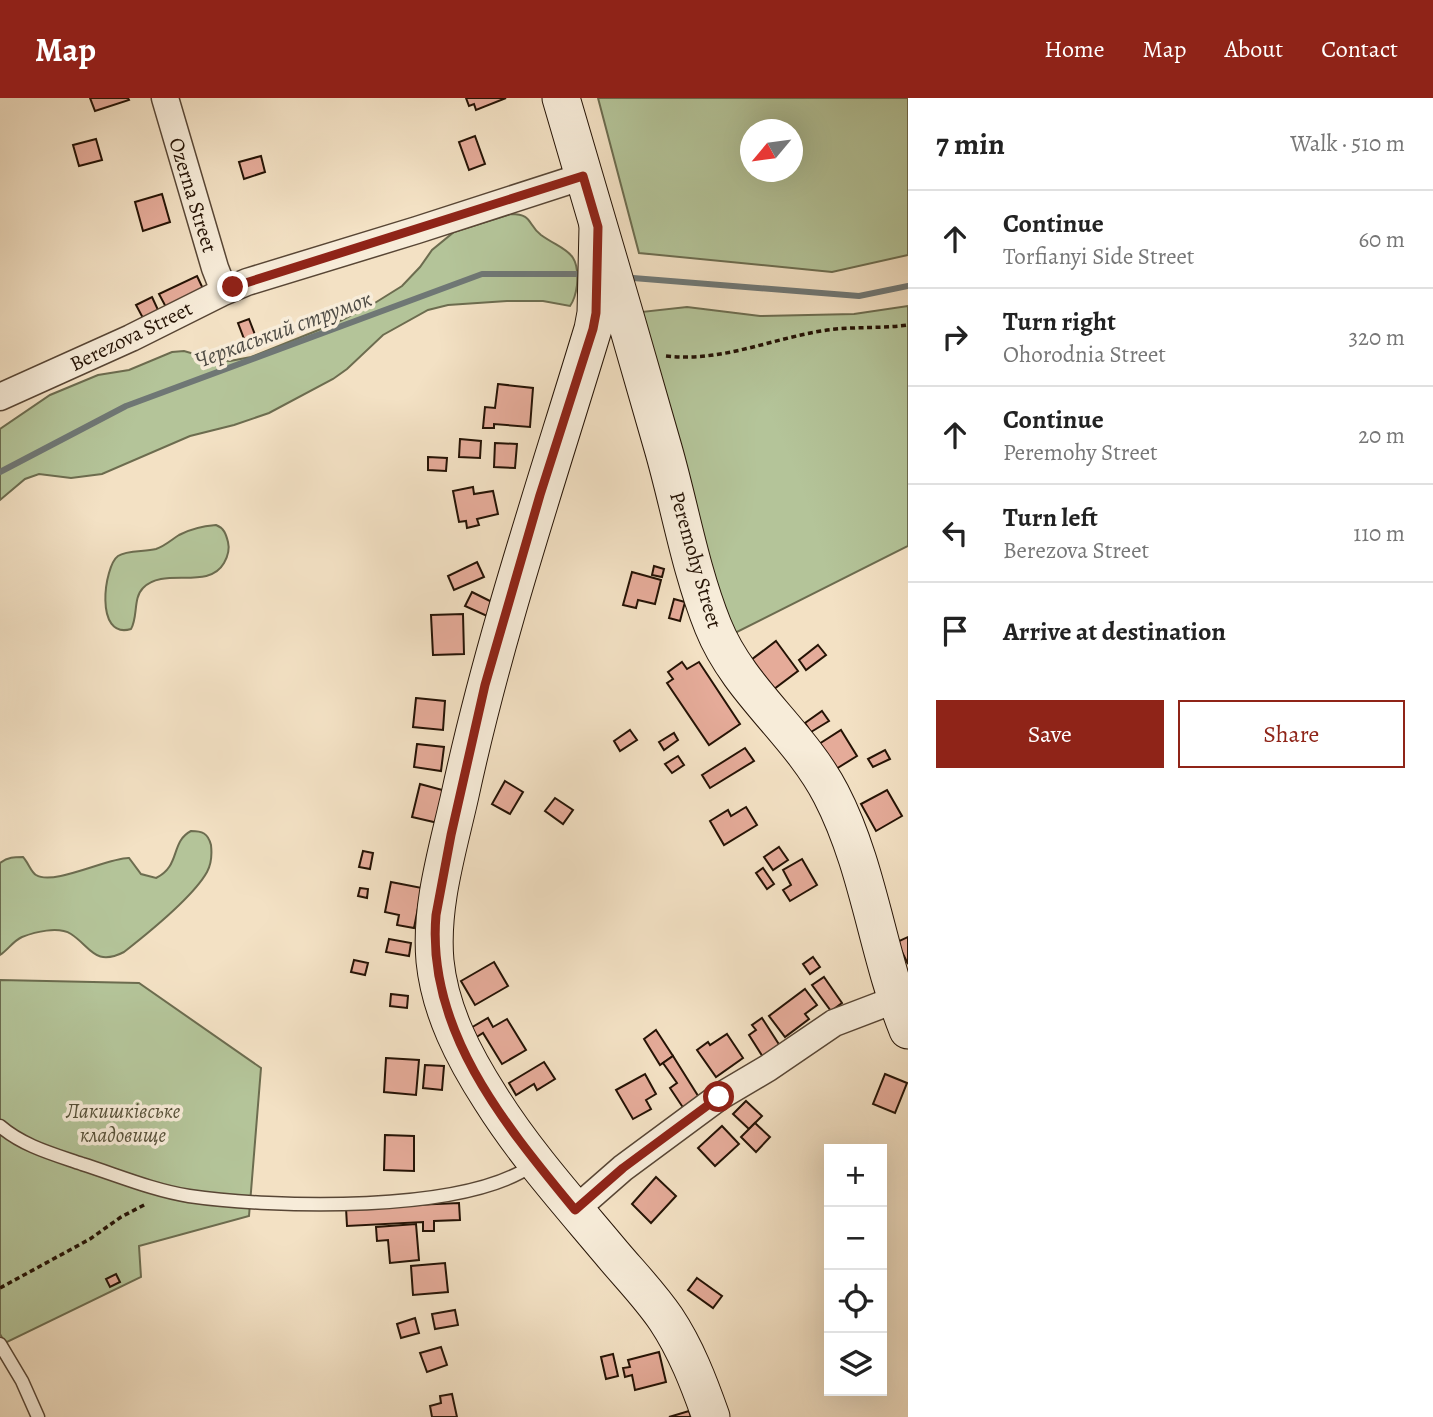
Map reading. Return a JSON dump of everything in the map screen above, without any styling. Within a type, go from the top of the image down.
[{"type":"street","name":"Ozerna Street","points":[[165,98],[224,291]]},
{"type":"street","name":"Peremohy Street","points":[[561,98],[675,488],[700,589],[712,625],[743,679],[800,745],[834,800],[852,843],[903,1014]]},
{"type":"street","name":"Berezova Street","points":[[0,397],[247,282],[583,176]]},
{"type":"street","points":[[598,227],[596,313],[593,329],[540,495],[485,685],[451,835],[434,930],[437,977],[460,1045],[493,1102],[575,1210],[666,1319],[696,1376],[711,1417]]},
{"type":"street","points":[[575,1210],[623,1168],[711,1103],[834,1023],[903,1014]]},
{"type":"lane","points":[[0,1126],[14,1137],[44,1151],[170,1192],[210,1198],[331,1203],[441,1197],[502,1182],[521,1174],[537,1162]]},
{"type":"lane","points":[[0,1345],[22,1381],[38,1417]]},
{"type":"path","points":[[636,352],[703,358],[734,353],[819,331],[908,325]]},
{"type":"path","points":[[0,1288],[90,1239],[133,1210],[170,1192]]},
{"type":"green space","points":[[598,98],[908,98],[908,255],[832,272],[639,253]]},
{"type":"green space","points":[[511,214],[526,218],[541,235],[573,258],[577,285],[570,306],[543,301],[507,301],[448,305],[428,310],[383,335],[333,379],[269,413],[190,436],[102,474],[71,478],[39,474],[25,479],[0,500],[0,429],[50,395],[98,375],[129,370],[172,352],[184,351],[215,360],[230,361],[251,357],[336,323],[370,306],[402,286],[432,250],[454,232]]},
{"type":"green space","points":[[908,306],[908,546],[733,634],[700,589],[641,312],[687,307],[760,316],[854,314]]},
{"type":"green space","points":[[216,525],[224,532],[229,548],[217,571],[208,576],[152,582],[140,592],[131,629],[119,629],[111,624],[105,600],[106,586],[113,562],[118,556],[156,549],[188,531]]},
{"type":"green space","points":[[191,831],[204,834],[210,841],[211,859],[207,872],[181,904],[124,952],[114,956],[100,956],[71,934],[53,930],[22,937],[0,955],[0,863],[3,861],[23,857],[34,874],[55,877],[129,858],[141,874],[156,878],[169,867],[180,841]]},
{"type":"green space","name":"Лакишківське кладовище","points":[[0,980],[139,983],[261,1068],[249,1216],[139,1246],[141,1277],[5,1343],[0,1334]]},
{"type":"building","points":[[90,98],[128,98],[129,100],[95,111]]},
{"type":"building","points":[[466,98],[506,98],[476,110],[474,104],[469,106]]},
{"type":"building","points":[[475,136],[485,164],[469,170],[459,142]]},
{"type":"building","points":[[96,139],[102,160],[79,166],[73,145]]},
{"type":"building","points":[[261,156],[265,172],[244,179],[239,162]]},
{"type":"building","points":[[162,194],[170,222],[143,231],[135,202]]},
{"type":"building","points":[[197,276],[205,293],[168,311],[159,294]]},
{"type":"building","points":[[152,297],[159,312],[144,320],[136,305]]},
{"type":"building","points":[[249,319],[257,340],[246,344],[238,323]]},
{"type":"building","points":[[498,384],[533,388],[530,427],[494,424],[494,428],[483,428],[485,407],[495,408]]},
{"type":"building","points":[[460,439],[481,441],[480,458],[459,457]]},
{"type":"building","points":[[495,443],[517,444],[515,468],[494,467]]},
{"type":"building","points":[[428,457],[447,458],[446,471],[428,470]]},
{"type":"building","points":[[473,487],[474,494],[493,491],[498,514],[477,519],[479,525],[467,528],[466,521],[459,522],[453,491]]},
{"type":"building","points":[[477,562],[484,577],[454,590],[448,576]]},
{"type":"building","points":[[654,566],[664,569],[662,577],[652,575]]},
{"type":"building","points":[[632,572],[661,580],[655,604],[638,600],[636,608],[623,605]]},
{"type":"building","points":[[472,592],[494,603],[487,616],[465,606]]},
{"type":"building","points":[[674,599],[685,602],[680,621],[669,618]]},
{"type":"building","points":[[463,614],[464,654],[433,655],[431,615]]},
{"type":"building","points":[[776,641],[798,671],[774,689],[751,660]]},
{"type":"building","points":[[818,645],[826,655],[806,670],[799,660]]},
{"type":"building","points":[[682,662],[687,669],[699,662],[740,724],[709,745],[667,683],[673,679],[668,672]]},
{"type":"building","points":[[416,698],[445,701],[443,730],[413,727]]},
{"type":"building","points":[[822,711],[829,721],[811,732],[805,723]]},
{"type":"building","points":[[630,730],[637,740],[620,751],[614,741]]},
{"type":"building","points":[[841,730],[857,756],[836,769],[819,744]]},
{"type":"building","points":[[674,733],[678,740],[664,750],[659,742]]},
{"type":"building","points":[[417,744],[444,747],[441,771],[414,767]]},
{"type":"building","points":[[745,748],[754,761],[710,788],[702,775]]},
{"type":"building","points":[[885,750],[890,759],[873,767],[868,759]]},
{"type":"building","points":[[678,756],[684,765],[672,773],[665,764]]},
{"type":"building","points":[[505,781],[523,792],[510,814],[492,804]]},
{"type":"building","points":[[420,784],[446,791],[438,823],[412,817]]},
{"type":"building","points":[[887,790],[902,816],[876,831],[861,804]]},
{"type":"building","points":[[555,798],[573,810],[563,824],[545,811]]},
{"type":"building","points":[[746,807],[757,825],[724,845],[710,821],[728,810],[731,816]]},
{"type":"building","points":[[779,847],[788,860],[773,870],[764,857]]},
{"type":"building","points":[[363,851],[373,853],[370,869],[359,867]]},
{"type":"building","points":[[802,859],[817,885],[790,901],[783,890],[791,885],[783,870]]},
{"type":"building","points":[[763,868],[774,884],[767,889],[756,873]]},
{"type":"building","points":[[391,882],[422,888],[414,928],[397,925],[399,915],[385,912]]},
{"type":"building","points":[[360,888],[368,889],[367,898],[358,896]]},
{"type":"building","points":[[908,937],[908,964],[897,942]]},
{"type":"building","points":[[389,939],[411,943],[409,956],[386,952]]},
{"type":"building","points":[[813,957],[820,967],[810,974],[803,964]]},
{"type":"building","points":[[354,960],[368,963],[365,975],[351,972]]},
{"type":"building","points":[[494,962],[508,986],[475,1005],[461,981]]},
{"type":"building","points":[[824,977],[842,1003],[831,1011],[812,985]]},
{"type":"building","points":[[805,989],[817,1005],[805,1014],[809,1019],[785,1037],[769,1016]]},
{"type":"building","points":[[391,994],[408,996],[407,1008],[390,1006]]},
{"type":"building","points":[[488,1018],[493,1027],[507,1019],[526,1050],[502,1064],[483,1033],[475,1038],[469,1029]]},
{"type":"building","points":[[762,1018],[780,1046],[763,1057],[749,1035],[756,1030],[752,1025]]},
{"type":"building","points":[[656,1030],[673,1056],[660,1065],[644,1039]]},
{"type":"building","points":[[727,1034],[743,1058],[716,1077],[697,1050]]},
{"type":"building","points":[[673,1056],[700,1099],[684,1109],[670,1088],[677,1083],[663,1063]]},
{"type":"building","points":[[386,1058],[419,1060],[416,1095],[384,1092]]},
{"type":"building","points":[[544,1062],[555,1079],[537,1090],[534,1084],[516,1095],[509,1083]]},
{"type":"building","points":[[425,1065],[444,1066],[442,1090],[423,1088]]},
{"type":"building","points":[[645,1074],[656,1094],[646,1100],[651,1109],[633,1119],[616,1090]]},
{"type":"building","points":[[885,1074],[907,1083],[895,1113],[873,1104]]},
{"type":"building","points":[[746,1101],[762,1116],[749,1129],[733,1114]]},
{"type":"building","points":[[755,1123],[770,1137],[756,1152],[741,1137]]},
{"type":"building","points":[[722,1126],[739,1144],[715,1166],[698,1148]]},
{"type":"building","points":[[385,1135],[414,1136],[414,1171],[384,1170]]},
{"type":"building","points":[[656,1177],[676,1196],[651,1223],[632,1204]]},
{"type":"building","points":[[459,1203],[460,1220],[434,1221],[434,1231],[423,1231],[423,1222],[347,1226],[346,1208]]},
{"type":"building","points":[[416,1224],[419,1260],[390,1263],[388,1240],[377,1241],[376,1227]]},
{"type":"building","points":[[445,1263],[448,1292],[413,1295],[411,1266]]},
{"type":"building","points":[[116,1274],[120,1282],[110,1287],[106,1279]]},
{"type":"building","points":[[697,1278],[722,1296],[713,1308],[688,1290]]},
{"type":"building","points":[[455,1310],[458,1325],[435,1329],[432,1314]]},
{"type":"building","points":[[415,1318],[419,1333],[401,1338],[397,1324]]},
{"type":"building","points":[[441,1347],[447,1365],[427,1372],[420,1353]]},
{"type":"building","points":[[659,1352],[666,1382],[635,1390],[632,1375],[625,1377],[623,1368],[630,1367],[628,1360]]},
{"type":"building","points":[[613,1354],[618,1376],[606,1379],[601,1357]]},
{"type":"building","points":[[452,1394],[457,1417],[432,1417],[430,1406],[441,1403],[440,1396]]},
{"type":"building","points":[[689,1411],[691,1417],[669,1417]]},
{"type":"waterway","name":"Черкаський струмок","points":[[0,472],[126,406],[482,274],[585,274]]},
{"type":"waterway","name":"Черкаський струмок","points":[[633,278],[859,296],[908,286]]},
{"type":"route","points":[[233,287],[583,176],[598,227],[596,313],[579,376],[540,495],[478,713],[436,915],[434,944],[437,977],[452,1027],[478,1079],[516,1135],[575,1210],[658,1140],[719,1097]]}]
